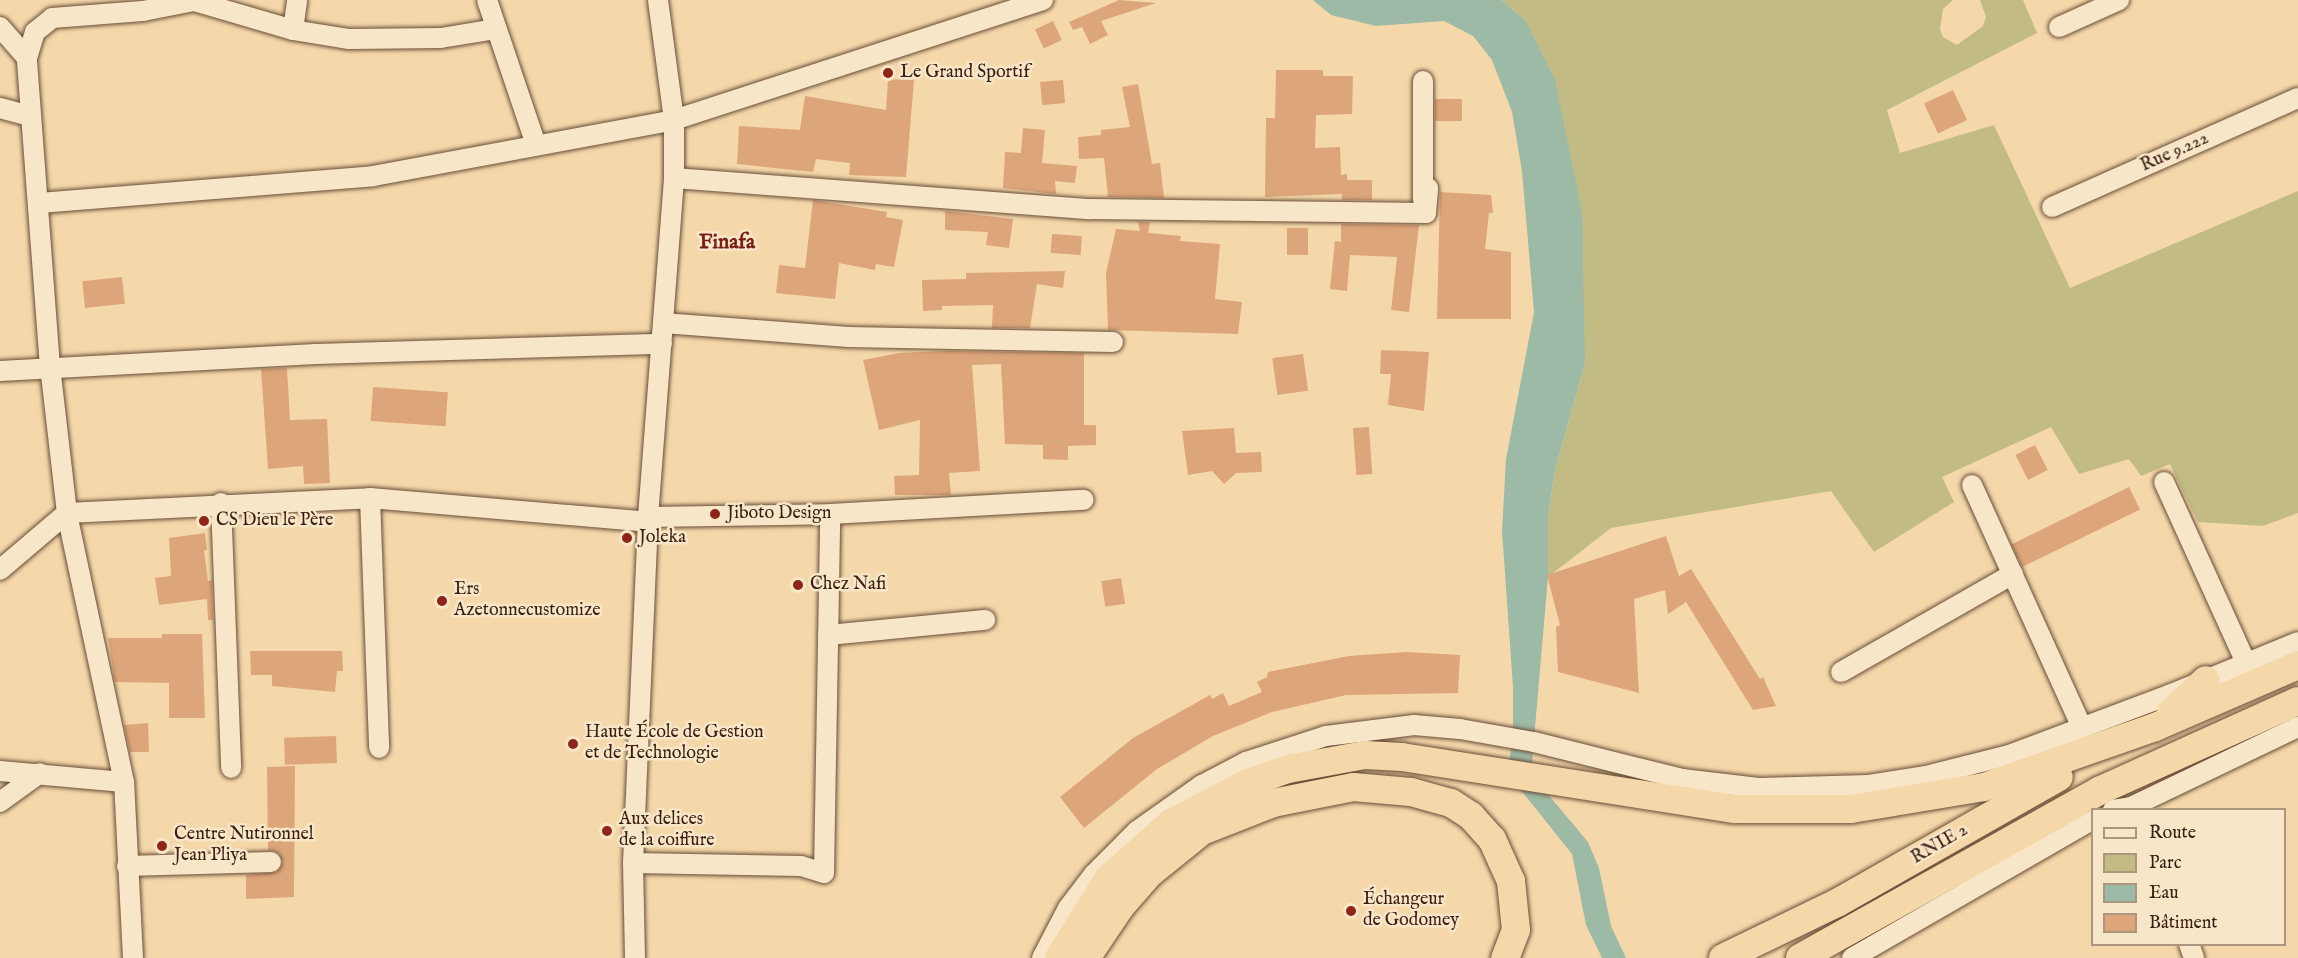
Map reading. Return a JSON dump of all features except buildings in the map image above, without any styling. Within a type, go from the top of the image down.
[{"type":"highway","points":[[1059,958],[1109,878],[1171,823],[1248,783],[1288,769],[1365,755],[1402,757],[1735,809],[1851,808],[1893,804],[1984,788],[2155,727],[2298,665]]},
{"type":"highway","points":[[2155,727],[2206,680]]},
{"type":"highway","points":[[1800,958],[2101,790],[2298,701]]},
{"type":"highway","name":"RNIE 2","points":[[1723,958],[1837,903],[2155,727]]},
{"type":"highway","points":[[1086,958],[1121,906],[1149,874],[1202,831],[1272,803],[1353,787],[1411,792],[1451,802],[1471,816],[1505,861],[1515,903],[1516,930],[1505,958]]},
{"type":"street","points":[[293,30],[297,0]]},
{"type":"street","points":[[487,0],[515,75],[536,145]]},
{"type":"street","points":[[635,958],[633,863],[648,519],[674,178],[674,120],[658,0]]},
{"type":"street","points":[[40,203],[373,176],[674,120],[1043,0]]},
{"type":"street","points":[[2059,27],[2119,0]]},
{"type":"street","points":[[133,958],[124,782],[67,513],[50,367],[40,203],[30,116],[27,58],[35,32],[52,18],[143,5],[194,1],[293,30],[373,40],[441,38],[496,29]]},
{"type":"street","points":[[0,27],[27,58]]},
{"type":"street","points":[[1423,81],[1423,212]]},
{"type":"street","name":"Rue 9.222","points":[[2052,207],[2298,98]]},
{"type":"street","points":[[0,108],[30,116]]},
{"type":"street","points":[[674,178],[1090,209],[1426,213],[1428,188]]},
{"type":"street","points":[[663,323],[848,337],[1113,342]]},
{"type":"street","points":[[0,371],[316,354],[662,344]]},
{"type":"street","points":[[2164,482],[2246,663]]},
{"type":"street","points":[[1972,485],[2082,728]]},
{"type":"street","points":[[370,498],[379,748]]},
{"type":"street","points":[[0,570],[67,513],[221,503],[370,498],[648,519],[830,514],[1084,501]]},
{"type":"street","points":[[221,503],[231,768]]},
{"type":"street","points":[[633,863],[801,866],[824,873],[830,514]]},
{"type":"street","points":[[1841,672],[2013,574]]},
{"type":"street","points":[[828,634],[985,620]]},
{"type":"street","points":[[1042,958],[1068,908],[1094,874],[1137,831],[1202,785],[1246,762],[1282,748],[1366,729],[1414,725],[1534,742],[1682,779],[1760,788],[1815,788],[1926,776],[2008,755],[2206,680],[2298,642]]},
{"type":"street","points":[[2128,808],[2298,728]]},
{"type":"street","points":[[0,771],[124,782]]},
{"type":"street","points":[[0,802],[40,773]]},
{"type":"street","points":[[1852,958],[2091,821]]},
{"type":"street","points":[[128,866],[271,862]]},
{"type":"green space","points":[[1501,0],[1953,0],[1943,9],[1940,29],[1943,37],[1957,45],[1983,26],[1986,17],[1980,0],[2023,0],[2037,33],[1887,110],[1900,153],[1994,125],[2070,288],[2298,191],[2298,513],[2263,526],[2198,522],[2170,464],[2141,476],[2129,459],[2079,474],[2051,427],[1942,477],[1954,502],[1874,552],[1831,491],[1611,528],[1548,577],[1548,516],[1555,470],[1585,363],[1525,20]]},
{"type":"water","points":[[1313,0],[1501,0],[1525,20],[1555,80],[1582,212],[1585,363],[1555,470],[1548,516],[1548,577],[1531,774],[1588,842],[1599,868],[1611,926],[1626,958],[1602,958],[1586,925],[1572,854],[1508,774],[1513,732],[1513,687],[1502,531],[1506,459],[1534,312],[1522,171],[1512,112],[1492,60],[1473,36],[1444,21],[1376,26],[1331,15]]},
{"type":"place","name":"Le Grand Sportif","points":[[888,73]]},
{"type":"place","name":"Jiboto Design","points":[[715,514]]},
{"type":"place","name":"CS Dieu le Père","points":[[204,521]]},
{"type":"place","name":"Joleka","points":[[627,538]]},
{"type":"place","name":"Chez Nafi","points":[[798,585]]},
{"type":"place","name":"Ers Azetonnecustomize","points":[[442,601]]},
{"type":"place","name":"Haute École de Gestion et de Technologie","points":[[573,744]]},
{"type":"place","name":"Aux delices de la coiffure","points":[[607,831]]},
{"type":"place","name":"Centre Nutironnel Jean Pliya","points":[[162,846]]},
{"type":"place","name":"Échangeur de Godomey","points":[[1351,911]]},
{"type":"district","name":"Finafa","points":[[727,243]]}]
